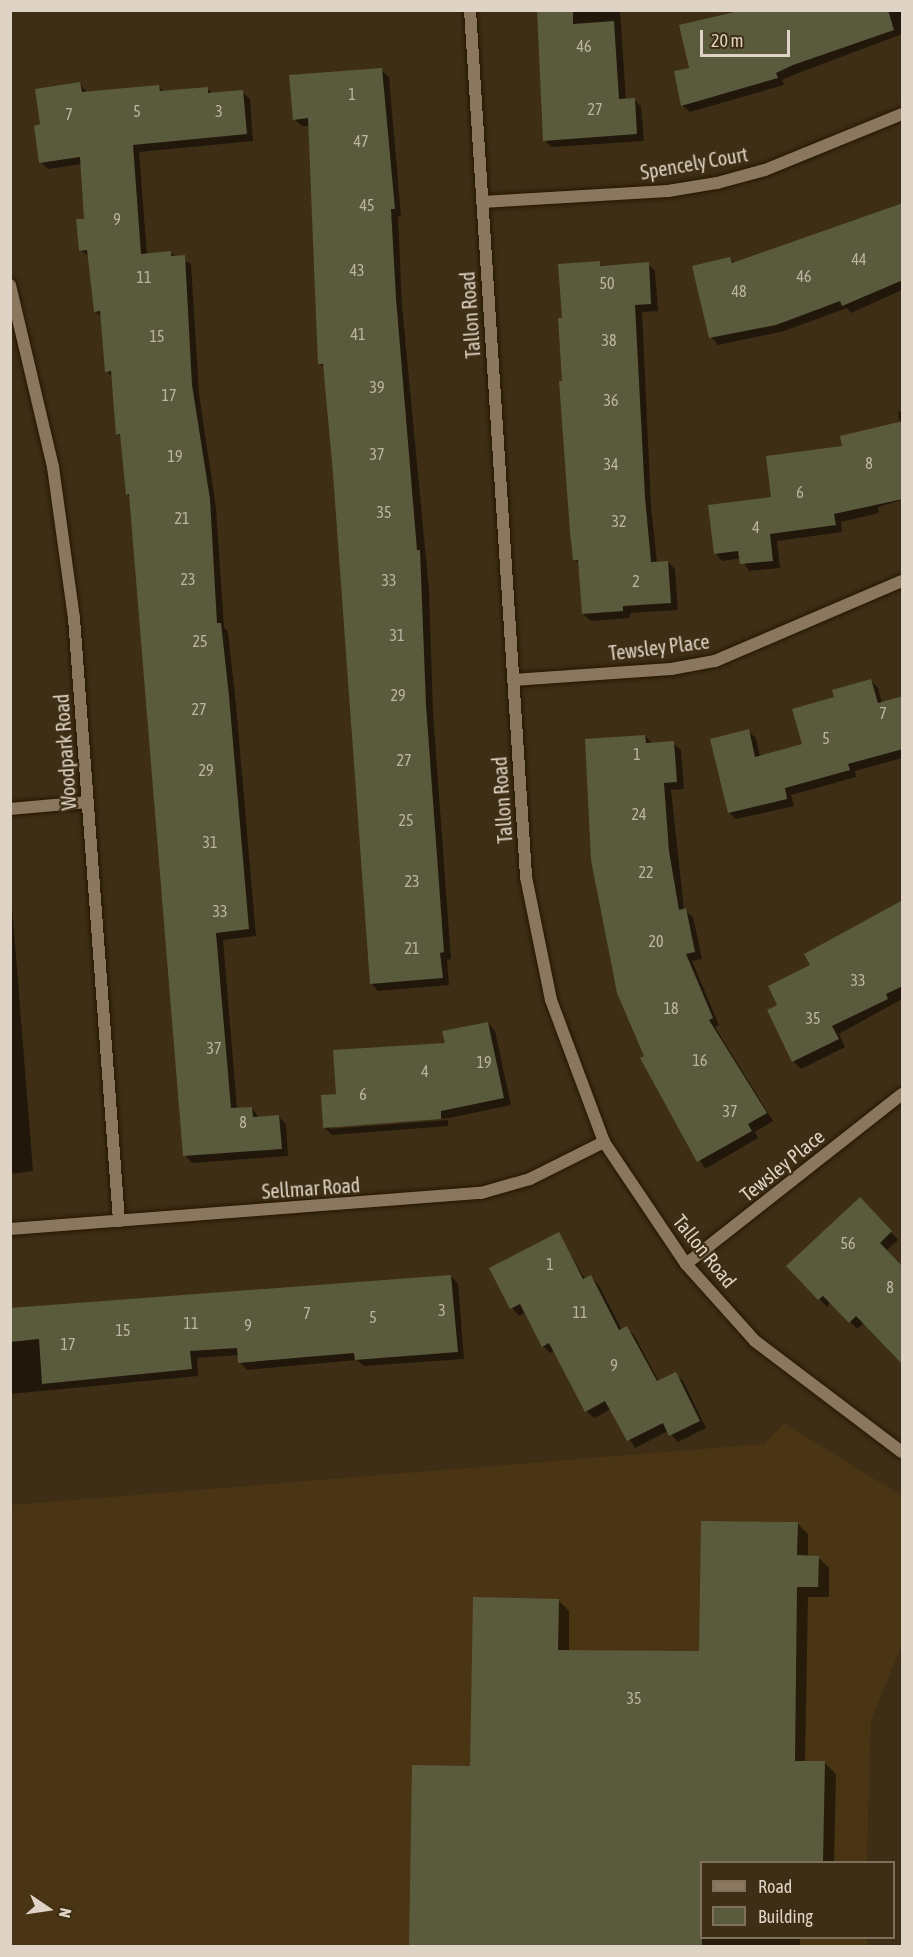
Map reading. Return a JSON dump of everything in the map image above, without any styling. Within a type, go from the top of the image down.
[{"type":"street","name":"Tallon Road","points":[[470,10],[526,877],[537,943],[573,1067],[604,1142],[686,1264],[755,1341],[903,1452]]},
{"type":"street","name":"Spencely Court","points":[[482,202],[668,191],[717,183],[765,170],[903,114]]},
{"type":"street","name":"Woodpark Road","points":[[10,285],[53,467],[74,618],[119,1221]]},
{"type":"street","name":"Tewsley Place","points":[[513,680],[671,669],[715,661],[903,581]]},
{"type":"street","points":[[10,808],[88,802]]},
{"type":"street","name":"Tewsley Place","points":[[686,1264],[903,1094]]},
{"type":"street","name":"Sellmar Road","points":[[10,1229],[481,1193],[530,1179],[604,1142]]},
{"type":"shaded area","points":[[784,1423],[902,1496],[902,1645],[871,1720],[867,1861],[700,1861],[700,1939],[867,1939],[867,1946],[11,1946],[11,1505],[764,1444]]},
{"type":"building","points":[[537,10],[573,10],[573,24],[614,21],[619,99],[635,98],[637,134],[543,141]]},
{"type":"building","points":[[743,10],[888,10],[894,30],[793,65],[776,73],[778,78],[681,106],[674,71],[689,68],[679,25]]},
{"type":"building","points":[[382,68],[395,209],[391,209],[396,298],[417,550],[420,550],[426,705],[444,952],[440,953],[443,978],[370,984],[333,474],[323,364],[318,364],[308,118],[293,120],[289,75]]},
{"type":"building","points":[[80,82],[82,92],[159,85],[160,91],[208,87],[208,93],[243,90],[247,134],[133,145],[141,254],[171,251],[171,256],[185,255],[192,385],[210,499],[217,623],[221,623],[229,696],[249,929],[216,933],[231,1108],[252,1107],[253,1117],[279,1115],[282,1149],[183,1156],[129,494],[126,495],[120,434],[116,435],[111,371],[105,372],[100,311],[94,312],[87,250],[79,251],[76,219],[84,219],[80,157],[39,163],[34,126],[40,124],[35,89]]},
{"type":"building","points":[[903,203],[903,280],[842,306],[840,301],[776,325],[709,338],[692,266],[730,257],[732,263]]},
{"type":"building","points":[[600,261],[600,266],[649,262],[651,304],[635,305],[645,497],[651,562],[668,561],[671,603],[623,606],[623,611],[582,614],[578,560],[573,560],[570,532],[559,381],[562,381],[558,318],[562,318],[558,264]]},
{"type":"building","points":[[903,421],[903,499],[834,514],[836,525],[770,534],[773,561],[740,564],[738,551],[714,554],[708,505],[771,497],[766,456],[842,446],[840,436]]},
{"type":"building","points":[[871,679],[878,703],[903,696],[903,749],[848,764],[850,770],[785,788],[787,799],[728,813],[710,739],[749,729],[755,757],[802,744],[792,709],[834,697],[832,690]]},
{"type":"building","points":[[645,735],[646,743],[674,741],[677,782],[664,783],[669,851],[679,910],[686,908],[695,952],[686,954],[713,1018],[709,1020],[767,1113],[748,1124],[752,1131],[697,1162],[640,1058],[644,1056],[617,993],[591,860],[585,739]]},
{"type":"building","points":[[903,900],[903,986],[886,994],[888,999],[832,1026],[839,1039],[792,1062],[767,1010],[777,1005],[768,986],[810,965],[804,954]]},
{"type":"building","points":[[488,1022],[504,1098],[441,1111],[441,1119],[323,1128],[321,1095],[336,1094],[333,1050],[445,1043],[442,1031]]},
{"type":"building","points":[[860,1197],[892,1231],[880,1243],[903,1267],[903,1365],[856,1316],[849,1323],[823,1296],[818,1300],[786,1266]]},
{"type":"building","points":[[559,1232],[583,1279],[591,1275],[619,1330],[627,1326],[657,1381],[676,1372],[700,1421],[669,1436],[663,1423],[627,1441],[605,1401],[585,1412],[549,1343],[542,1347],[520,1304],[510,1309],[489,1268]]},
{"type":"building","points":[[451,1275],[458,1352],[355,1360],[354,1353],[238,1363],[237,1348],[190,1351],[192,1369],[42,1384],[39,1339],[10,1342],[10,1308]]},
{"type":"building","points":[[701,1521],[798,1522],[797,1555],[819,1556],[818,1587],[797,1587],[795,1761],[825,1761],[823,1861],[700,1861],[700,1939],[702,1939],[702,1947],[409,1947],[412,1765],[470,1766],[473,1597],[559,1599],[558,1650],[699,1651]]}]
